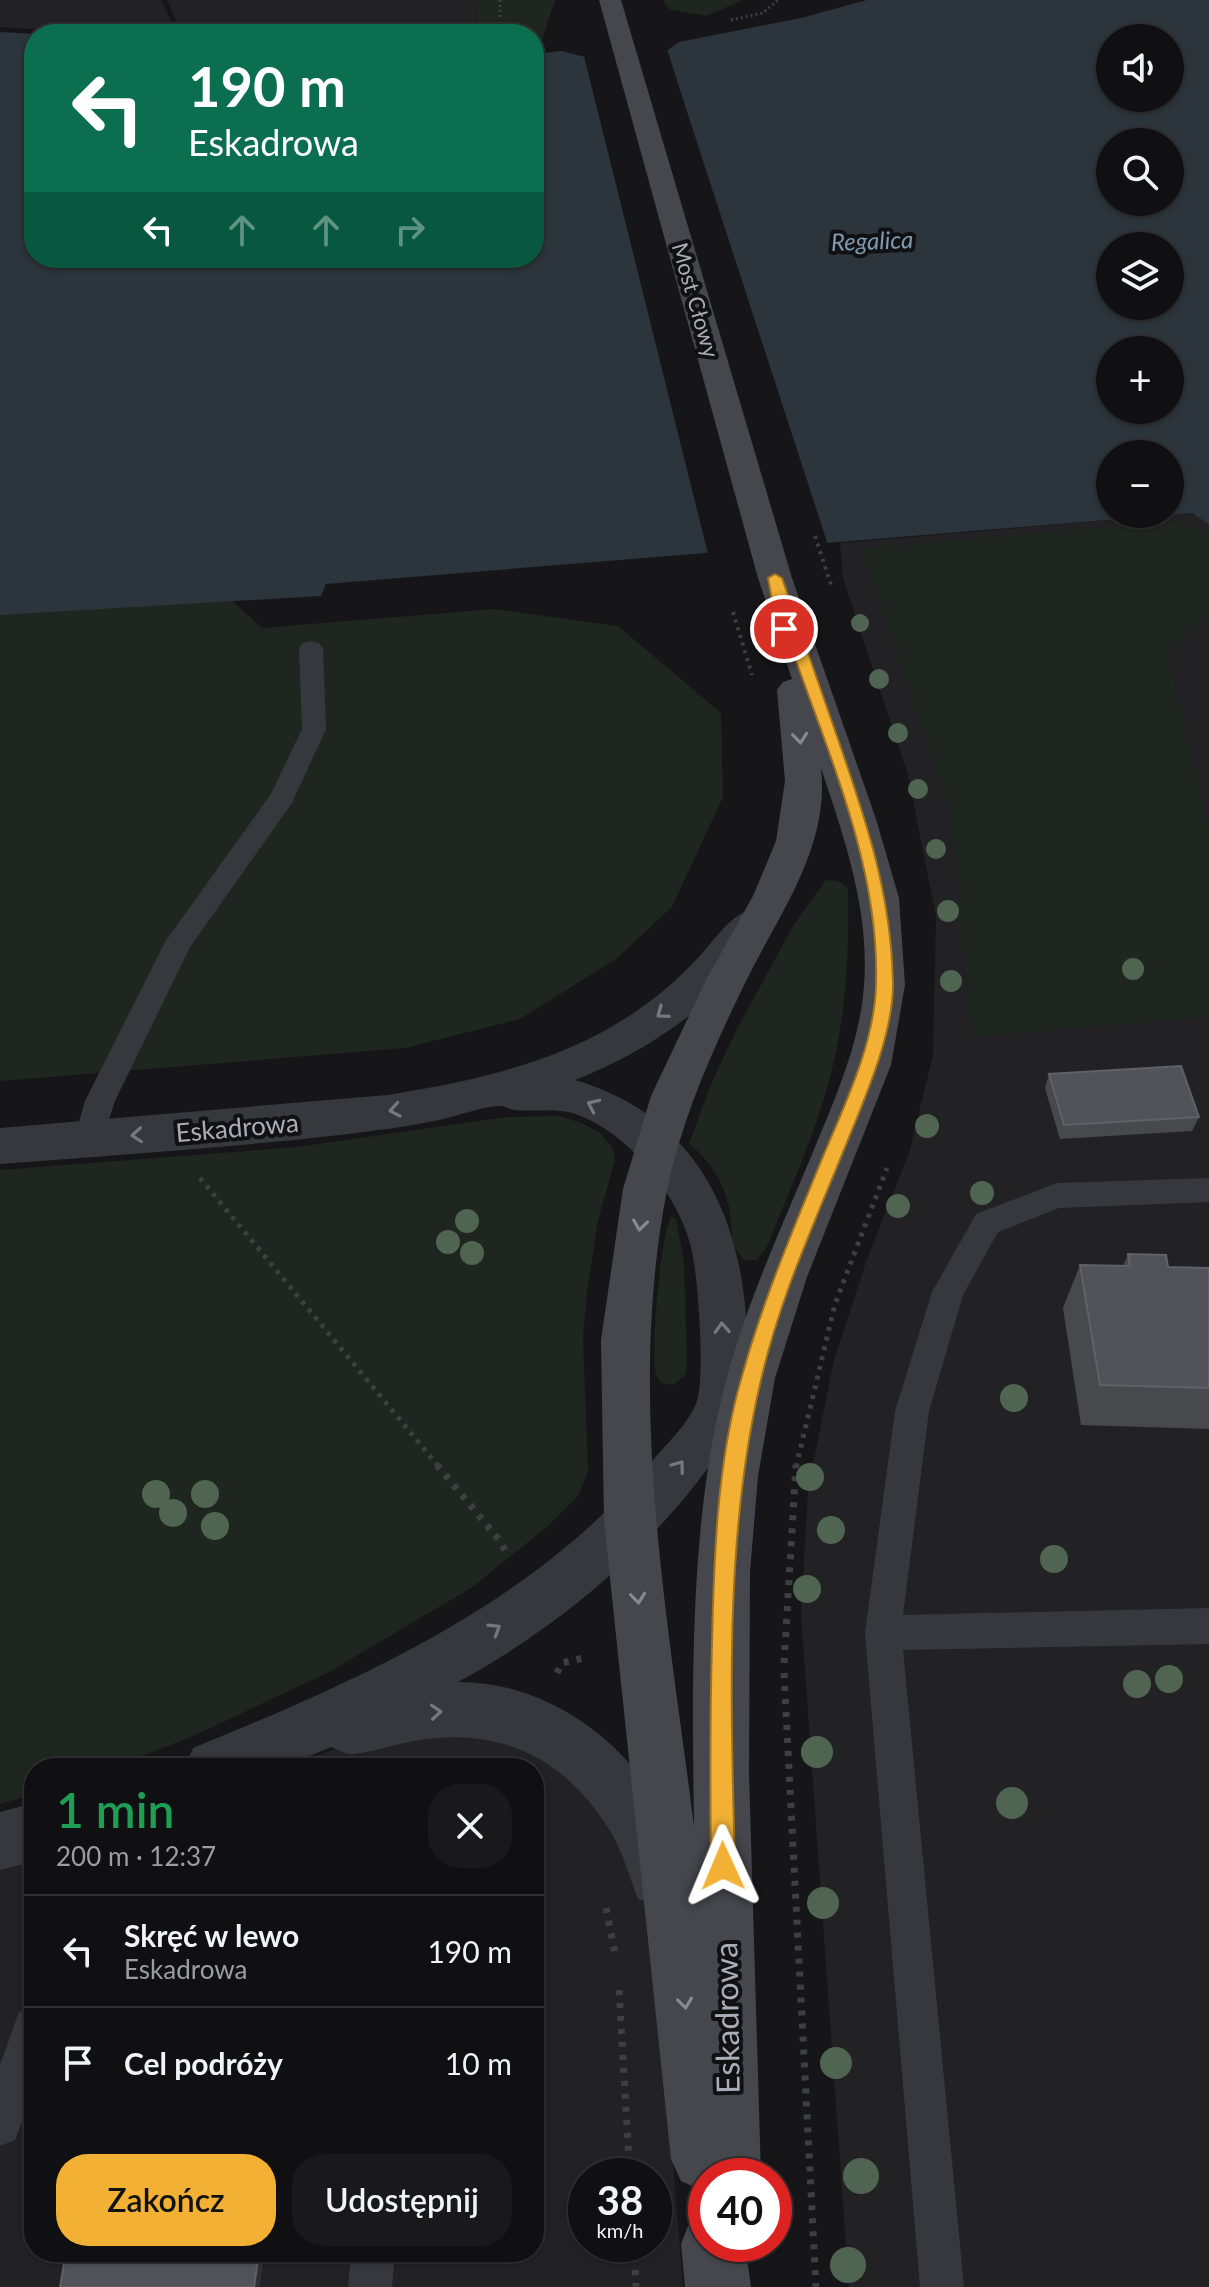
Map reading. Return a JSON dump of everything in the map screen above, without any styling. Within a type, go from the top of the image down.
[{"type":"street","name":"Most Cłowy","points":[[611,8],[775,578]]},
{"type":"street","name":"Eskadrowa","points":[[703,2158],[630,1521],[625,1340],[645,1189],[673,1096],[726,980],[773,896],[795,841],[804,781],[794,680],[775,578]]},
{"type":"street","name":"Eskadrowa","points":[[729,2158],[721,1773],[724,1572],[733,1476],[751,1378],[784,1277],[870,1065],[885,985],[875,885],[857,819],[775,578]]},
{"type":"street","name":"Eskadrowa","points":[[0,1146],[329,1119],[472,1095],[576,1064],[630,1036],[689,993],[732,949],[773,896]]},
{"type":"street","name":"Eskadrowa","points":[[472,1095],[550,1092],[587,1101],[625,1122],[657,1149],[682,1177],[704,1216],[719,1267],[729,1525]]},
{"type":"street","name":"Eskadrowa","points":[[240,1758],[278,1744],[433,1667],[529,1607],[608,1544],[673,1474],[731,1396],[773,1311]]},
{"type":"street","name":"Eskadrowa","points":[[278,1744],[403,1714],[471,1709],[504,1714],[541,1729],[577,1752],[605,1779],[629,1810],[650,1854],[677,1926]]},
{"type":"street","points":[[0,1841],[24,1835]]},
{"type":"street","points":[[715,2262],[718,2287]]},
{"type":"street","points":[[731,2262],[731,2287]]},
{"type":"lane","points":[[89,1139],[100,1101],[179,942],[283,797],[314,729],[311,648]]},
{"type":"lane","points":[[942,2287],[883,1633],[912,1411],[948,1292],[987,1223],[1057,1196],[1209,1190]]},
{"type":"lane","points":[[883,1633],[1209,1626]]},
{"type":"lane","points":[[0,2125],[24,2056]]},
{"type":"lane","points":[[370,2287],[372,2262]]},
{"type":"path","points":[[500,0],[500,17]]},
{"type":"path","points":[[731,20],[763,13],[778,0]]},
{"type":"path","points":[[829,578],[833,592]]},
{"type":"path","points":[[163,1133],[500,1541],[510,1559]]},
{"type":"path","points":[[816,2287],[783,1667],[796,1464],[835,1304],[891,1157]]},
{"type":"path","points":[[552,1685],[562,1663],[597,1655]]},
{"type":"path","points":[[603,1891],[618,1965]]},
{"type":"path","points":[[618,1980],[629,2158]]},
{"type":"path","points":[[635,2262],[636,2287]]},
{"type":"shaded area","points":[[0,0],[161,0],[172,24],[24,24],[24,29],[0,27]]},
{"type":"shaded area","points":[[167,0],[473,0],[478,13],[474,24],[178,24]]},
{"type":"shaded area","points":[[473,0],[555,0],[544,33],[544,24],[475,24],[478,13]]},
{"type":"shaded area","points":[[663,0],[743,0],[706,16],[669,9]]},
{"type":"shaded area","points":[[1194,513],[1209,525],[1209,2287],[849,2287],[801,1614],[808,1490],[834,1360],[866,1262],[910,1150],[933,1054],[936,917],[908,775],[843,578],[840,543],[1096,521],[1096,528],[1184,528],[1184,514]]},
{"type":"shaded area","points":[[1184,521],[1199,532],[1209,532],[1209,613],[1168,655],[1209,833],[1209,1017],[972,1037],[952,814],[861,548],[1096,528],[1184,528]]},
{"type":"shaded area","points":[[215,585],[262,628],[494,609],[618,626],[721,713],[723,797],[672,907],[616,959],[520,1019],[405,1048],[0,1081],[0,595]]},
{"type":"shaded area","points":[[826,880],[838,881],[848,888],[846,977],[838,1043],[820,1111],[768,1245],[757,1260],[745,1260],[734,1242],[729,1207],[719,1180],[709,1164],[689,1144],[711,1084],[737,1029],[793,926]]},
{"type":"shaded area","points":[[559,1116],[600,1133],[613,1148],[615,1160],[598,1220],[587,1292],[583,1337],[588,1472],[578,1496],[548,1526],[471,1588],[329,1672],[191,1737],[137,1758],[24,1758],[24,1797],[0,1804],[0,1170],[297,1147],[506,1117]]},
{"type":"shaded area","points":[[671,1217],[676,1218],[684,1262],[687,1366],[685,1376],[673,1385],[657,1377],[654,1347],[660,1270]]},
{"type":"shaded area","points":[[457,1725],[547,1754],[606,1799],[645,1894],[664,2049],[683,2287],[0,2287],[0,1861],[24,1853],[24,2262],[544,2262],[544,1758],[308,1758],[339,1748]]},
{"type":"water","name":"Regalica","points":[[867,0],[1209,0],[1209,525],[1193,513],[1184,514],[1184,440],[1096,440],[1096,521],[326,584],[321,596],[0,615],[0,32],[24,33],[24,268],[544,268],[544,53],[562,51],[585,57],[668,50],[679,42],[801,18]]},
{"type":"pier","points":[[666,46],[829,548],[709,558],[583,52]]},
{"type":"building","points":[[1181,1066],[1199,1117],[1064,1125],[1049,1074]]},
{"type":"building","points":[[1128,1254],[1166,1255],[1168,1267],[1209,1268],[1209,1388],[1100,1385],[1080,1265],[1130,1266]]},
{"type":"building","points":[[64,2262],[258,2262],[254,2287],[60,2287]]},
{"type":"route","points":[[723,1866],[724,1572],[733,1476],[751,1378],[784,1277],[870,1065],[885,985],[879,898],[872,872],[775,578],[784,629]]}]
